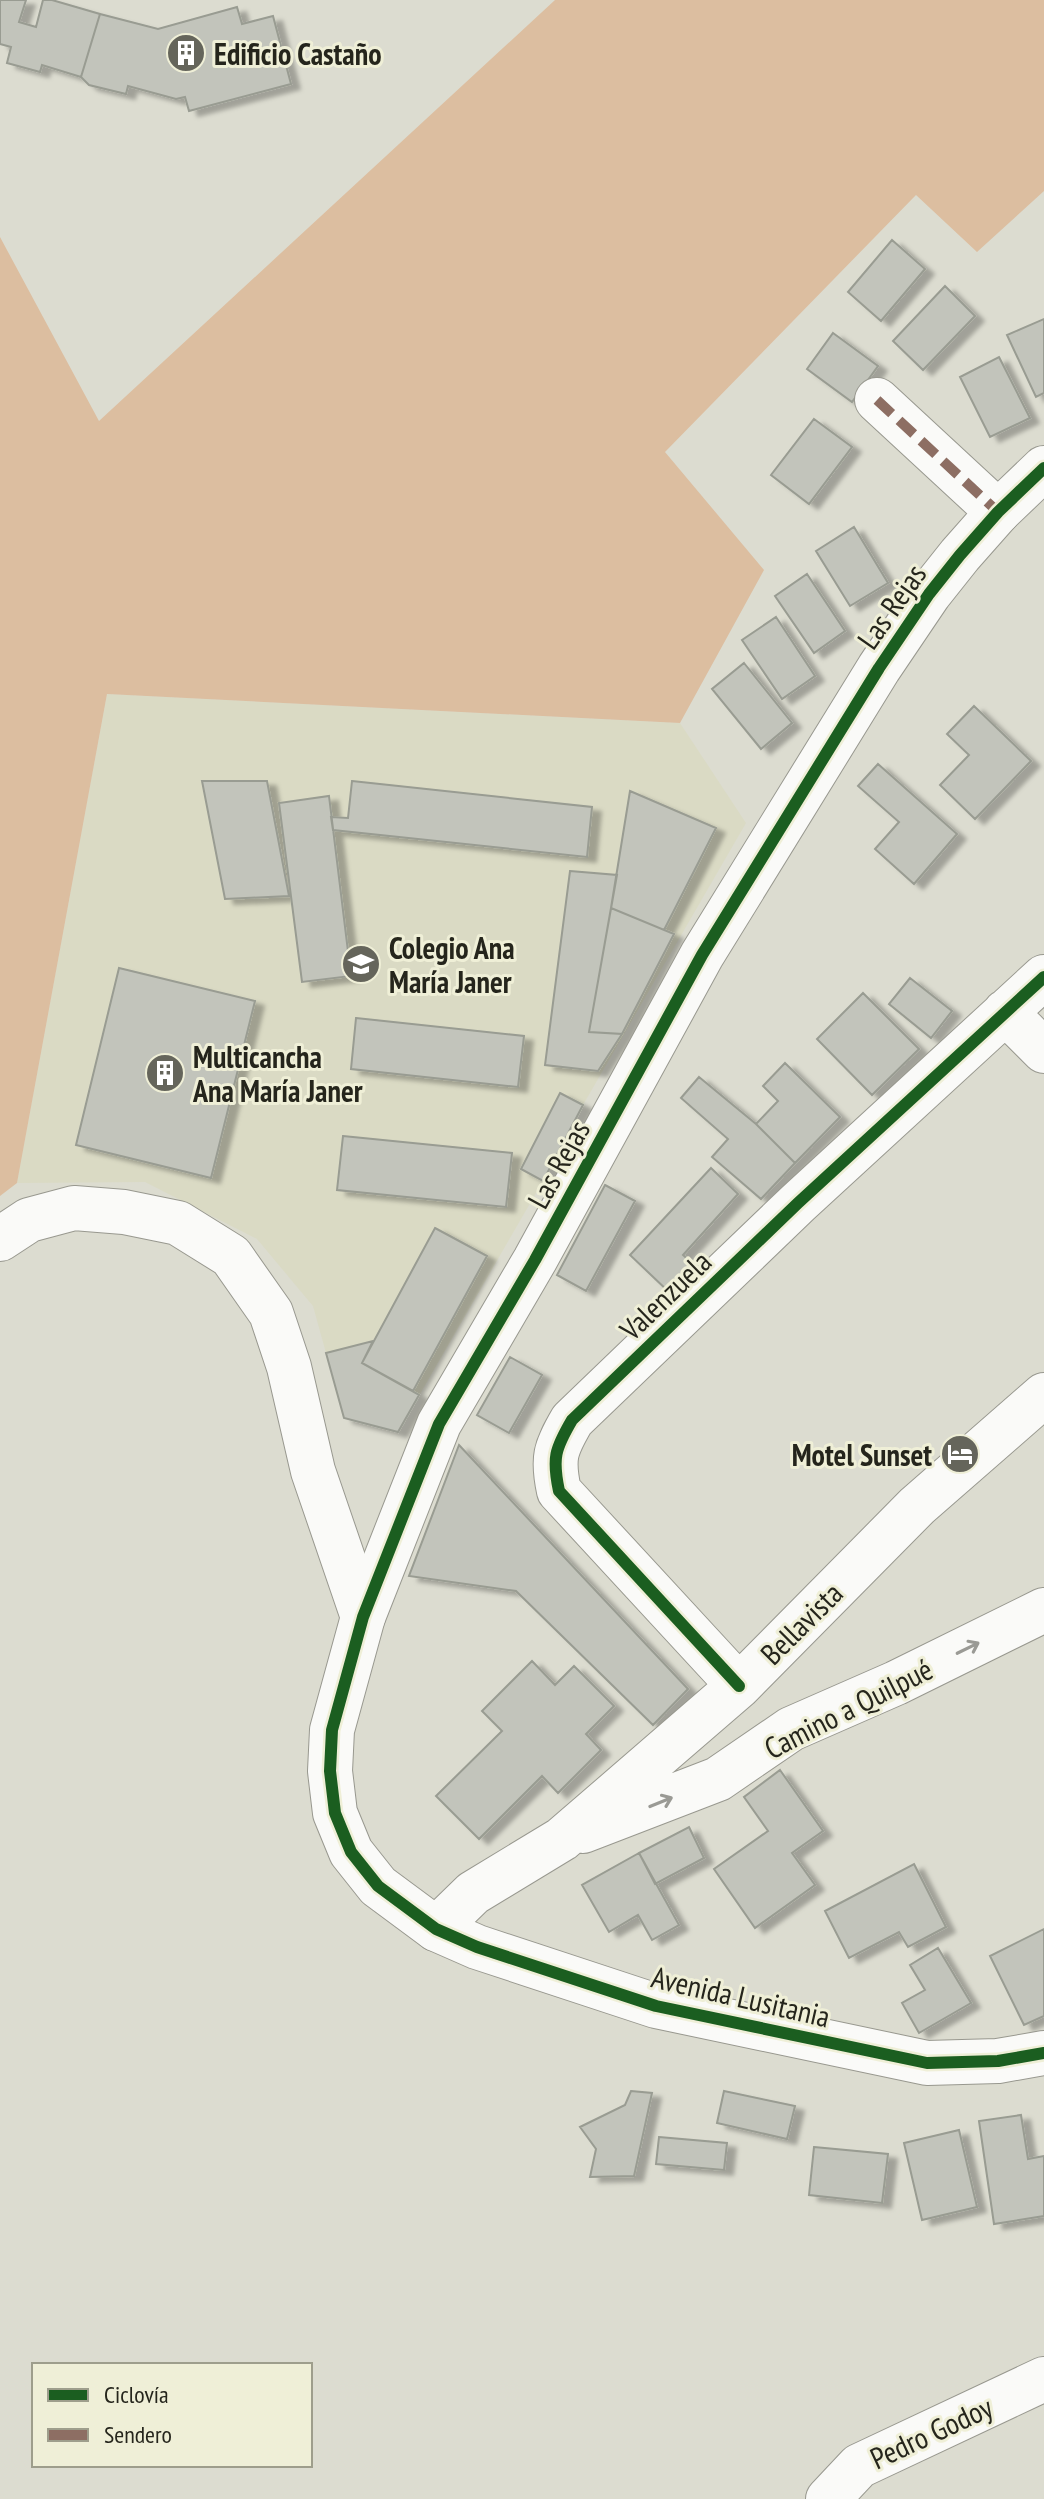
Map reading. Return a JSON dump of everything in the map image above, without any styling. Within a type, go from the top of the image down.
[{"type":"street","points":[[877,400],[998,512]]},
{"type":"street","name":"Las Rejas","points":[[436,1929],[378,1886],[351,1852],[335,1813],[330,1771],[332,1730],[363,1617],[407,1500],[439,1424],[535,1260],[702,955],[879,668],[929,594],[998,512],[1044,468]]},
{"type":"street","name":"Valenzuela","points":[[739,1686],[559,1491],[553,1466],[560,1441],[572,1420],[583,1409],[798,1203],[1044,977]]},
{"type":"street","points":[[1005,1012],[1044,1051]]},
{"type":"street","points":[[0,1239],[29,1220],[74,1208],[124,1212],[178,1223],[231,1256],[271,1313],[289,1367],[313,1471],[363,1617]]},
{"type":"street","name":"Bellavista","points":[[436,1929],[473,1893],[562,1839],[739,1686],[917,1506],[1044,1395]]},
{"type":"street","name":"Camino a Quilpué","points":[[562,1839],[718,1779],[791,1729],[896,1683],[1044,1610]]},
{"type":"street","name":"Avenida Lusitania","points":[[436,1929],[477,1947],[590,1986],[656,2006],[741,2026],[927,2063],[998,2061],[1044,2053]]},
{"type":"street","name":"Pedro Godoy","points":[[828,2499],[859,2466],[1044,2379]]},
{"type":"shaded area","points":[[555,0],[1044,0],[1044,191],[977,252],[916,195],[665,452],[764,570],[680,723],[107,694],[17,1183],[0,1196],[0,237],[99,421]]},
{"type":"shaded area","name":"Colegio Ana María Janer","points":[[107,694],[680,723],[746,823],[398,1432],[344,1418],[313,1306],[257,1239],[145,1182],[17,1183]]},
{"type":"building","points":[[0,0],[26,0],[19,22],[36,27],[43,0],[100,14],[81,77],[42,65],[40,72],[7,63],[11,47],[0,44]]},
{"type":"building","name":"Edificio Castaño","points":[[237,7],[242,24],[273,16],[291,84],[189,111],[185,97],[176,99],[128,86],[126,94],[89,85],[81,77],[100,14],[158,29]]},
{"type":"building","points":[[892,240],[925,269],[881,321],[848,292]]},
{"type":"building","points":[[945,286],[975,316],[923,370],[893,341]]},
{"type":"building","points":[[1044,319],[1044,393],[1036,397],[1007,335]]},
{"type":"building","points":[[833,333],[878,366],[852,402],[807,369]]},
{"type":"building","points":[[999,357],[1030,418],[990,437],[960,377]]},
{"type":"building","points":[[814,419],[852,447],[809,504],[771,475]]},
{"type":"building","points":[[854,527],[888,583],[850,606],[816,551]]},
{"type":"building","points":[[807,574],[845,631],[814,653],[775,596]]},
{"type":"building","points":[[776,617],[815,676],[782,699],[742,640]]},
{"type":"building","points":[[744,663],[792,723],[761,749],[712,689]]},
{"type":"building","points":[[974,706],[1031,761],[975,819],[940,785],[969,755],[947,734]]},
{"type":"building","points":[[878,764],[957,834],[914,884],[875,849],[899,822],[858,786]]},
{"type":"building","points":[[202,781],[267,781],[289,896],[225,899]]},
{"type":"building","points":[[352,781],[592,807],[587,857],[333,830],[331,817],[348,818]]},
{"type":"building","points":[[630,791],[716,828],[664,930],[611,908]]},
{"type":"building","points":[[329,796],[351,976],[302,982],[279,803]]},
{"type":"building","points":[[570,871],[617,875],[589,1032],[622,1034],[598,1071],[545,1065]]},
{"type":"building","points":[[611,908],[674,934],[622,1034],[589,1032]]},
{"type":"building","name":"Multicancha Ana María Janer","points":[[119,968],[255,1001],[211,1178],[76,1145]]},
{"type":"building","points":[[910,978],[952,1011],[931,1038],[889,1004]]},
{"type":"building","points":[[863,993],[919,1049],[872,1095],[817,1039]]},
{"type":"building","points":[[356,1018],[524,1036],[518,1087],[351,1069]]},
{"type":"building","points":[[785,1063],[840,1117],[795,1163],[756,1124],[778,1101],[763,1086]]},
{"type":"building","points":[[699,1077],[756,1124],[795,1163],[761,1199],[712,1157],[728,1139],[681,1098]]},
{"type":"building","points":[[560,1093],[583,1105],[543,1181],[521,1169]]},
{"type":"building","points":[[343,1136],[512,1153],[506,1207],[337,1190]]},
{"type":"building","points":[[711,1168],[738,1194],[683,1255],[694,1265],[669,1292],[630,1255]]},
{"type":"building","points":[[605,1185],[635,1201],[586,1291],[557,1275]]},
{"type":"building","points":[[435,1228],[487,1256],[413,1391],[362,1363]]},
{"type":"building","points":[[373,1341],[362,1363],[419,1395],[398,1432],[344,1418],[326,1353]]},
{"type":"building","points":[[510,1357],[542,1375],[509,1433],[477,1415]]},
{"type":"building","points":[[459,1445],[688,1689],[653,1725],[516,1591],[409,1576]]},
{"type":"building","points":[[532,1661],[555,1685],[574,1666],[614,1706],[586,1734],[601,1750],[558,1793],[542,1776],[479,1839],[436,1796],[502,1731],[482,1711]]},
{"type":"building","points":[[780,1770],[823,1831],[792,1853],[815,1885],[755,1928],[714,1869],[768,1831],[744,1797]]},
{"type":"building","points":[[689,1827],[704,1858],[655,1884],[639,1853]]},
{"type":"building","points":[[639,1853],[679,1925],[652,1940],[638,1915],[609,1932],[582,1885]]},
{"type":"building","points":[[914,1864],[946,1927],[908,1947],[899,1932],[849,1958],[825,1911]]},
{"type":"building","points":[[1044,1929],[1044,2016],[1024,2025],[990,1956]]},
{"type":"building","points":[[938,1948],[971,2003],[919,2033],[902,2003],[925,1990],[910,1965]]},
{"type":"building","points":[[631,2091],[652,2093],[634,2176],[590,2177],[596,2149],[580,2127],[625,2105]]},
{"type":"building","points":[[724,2091],[795,2106],[787,2139],[717,2123]]},
{"type":"building","points":[[1021,2115],[1028,2159],[1044,2156],[1044,2216],[994,2224],[979,2121]]},
{"type":"building","points":[[959,2130],[977,2207],[922,2220],[904,2143]]},
{"type":"building","points":[[659,2137],[727,2143],[724,2170],[656,2164]]},
{"type":"building","points":[[814,2147],[888,2154],[882,2203],[809,2195]]},
{"type":"marked path","points":[[877,400],[998,512]]},
{"type":"cycle path","points":[[1044,468],[998,512],[960,555],[929,594],[879,668],[702,955],[535,1260],[439,1424],[363,1617],[332,1730],[330,1771],[335,1813],[351,1852],[378,1886],[436,1929],[477,1947],[656,2006],[927,2063],[998,2061],[1044,2053]]},
{"type":"cycle path","points":[[739,1686],[559,1491],[556,1454],[562,1439],[572,1420],[798,1203],[1044,977]]},
{"type":"place","name":"Edificio Castaño","points":[[186,53]]},
{"type":"place","name":"Colegio Ana María Janer","points":[[361,964]]},
{"type":"place","name":"Multicancha Ana María Janer","points":[[165,1073]]},
{"type":"place","name":"Motel Sunset","points":[[960,1454]]}]
